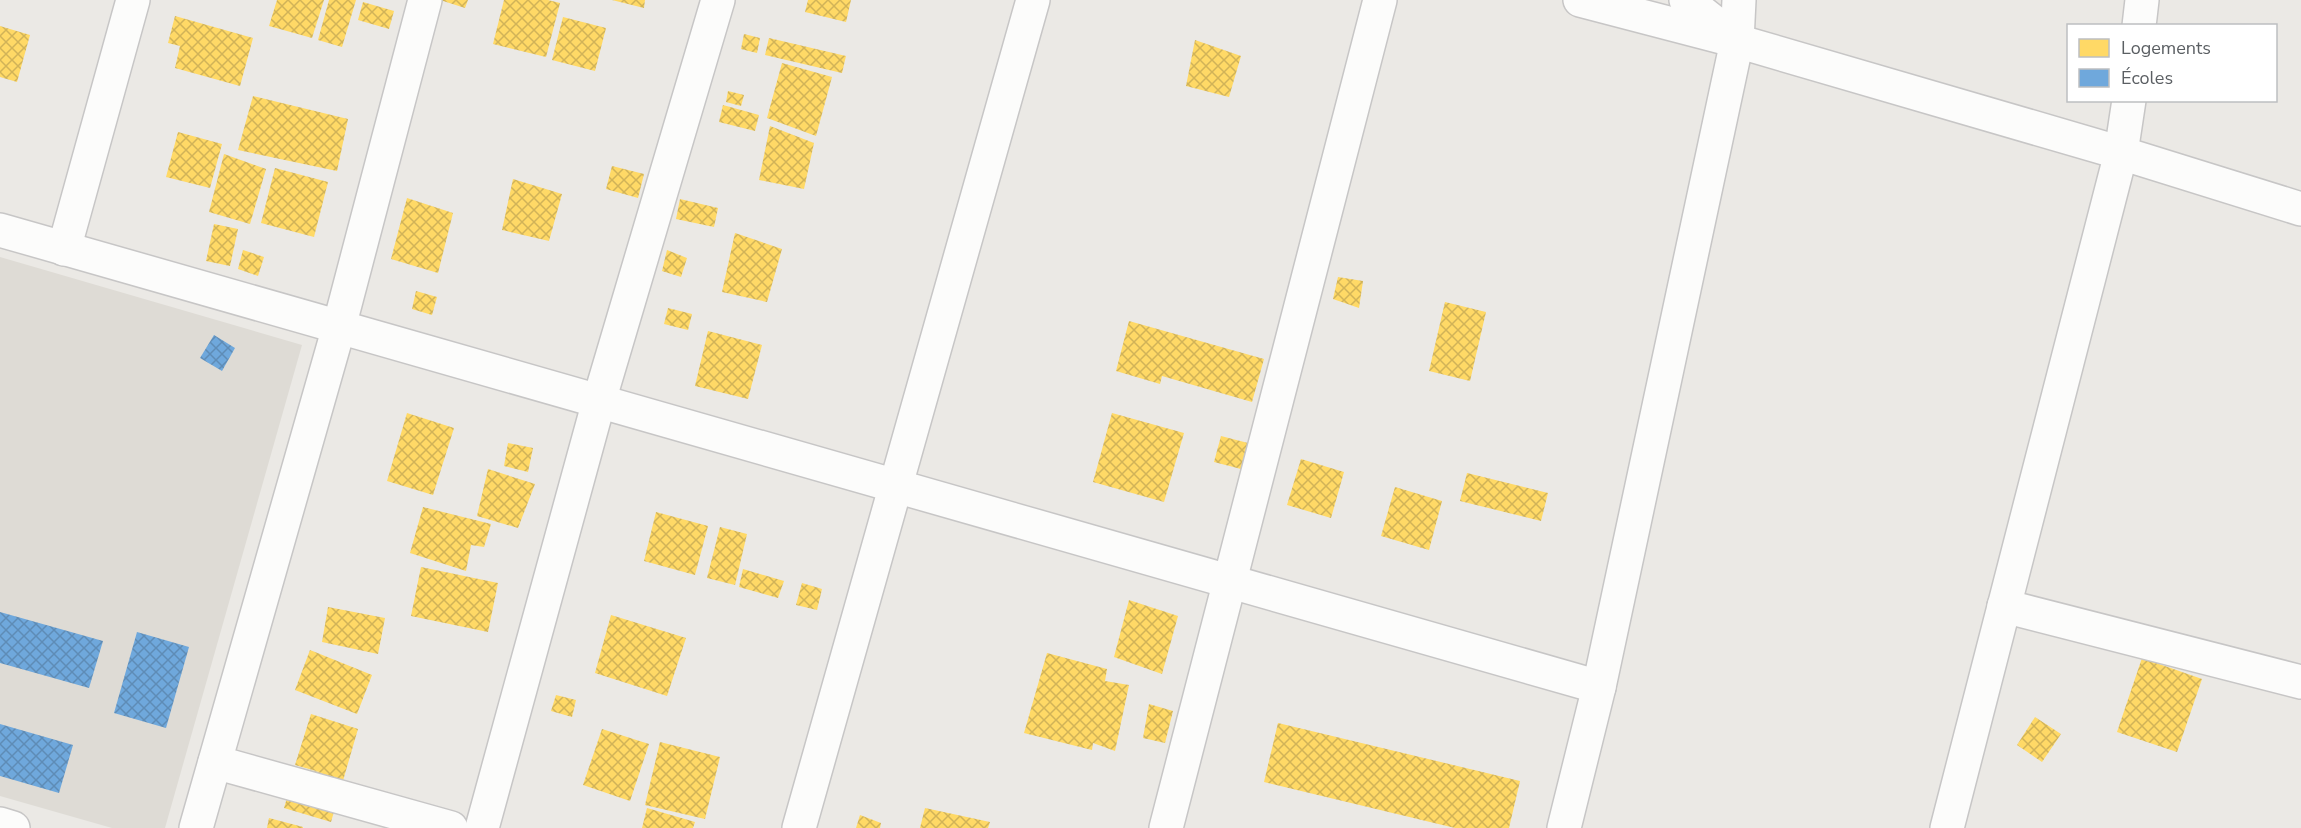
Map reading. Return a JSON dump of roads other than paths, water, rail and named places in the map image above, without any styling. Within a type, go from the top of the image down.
[{"type":"street","points":[[64,249],[133,0]]},
{"type":"street","points":[[195,828],[339,327],[425,0]]},
{"type":"street","points":[[482,828],[599,401],[718,0]]},
{"type":"street","points":[[799,828],[1033,0]]},
{"type":"street","points":[[1166,828],[1380,0]]},
{"type":"street","points":[[1580,0],[1737,41],[2121,153],[2301,209]]},
{"type":"street","points":[[1686,0],[1737,41]]},
{"type":"street","points":[[1564,828],[1599,687],[1737,41],[1739,0]]},
{"type":"street","points":[[2139,24],[2142,0]]},
{"type":"street","points":[[1947,828],[2121,153],[2128,102]]},
{"type":"street","points":[[0,230],[1599,687]]},
{"type":"street","points":[[2004,606],[2301,682]]},
{"type":"street","points":[[214,762],[451,828]]},
{"type":"street","points":[[0,824],[13,828]]}]
